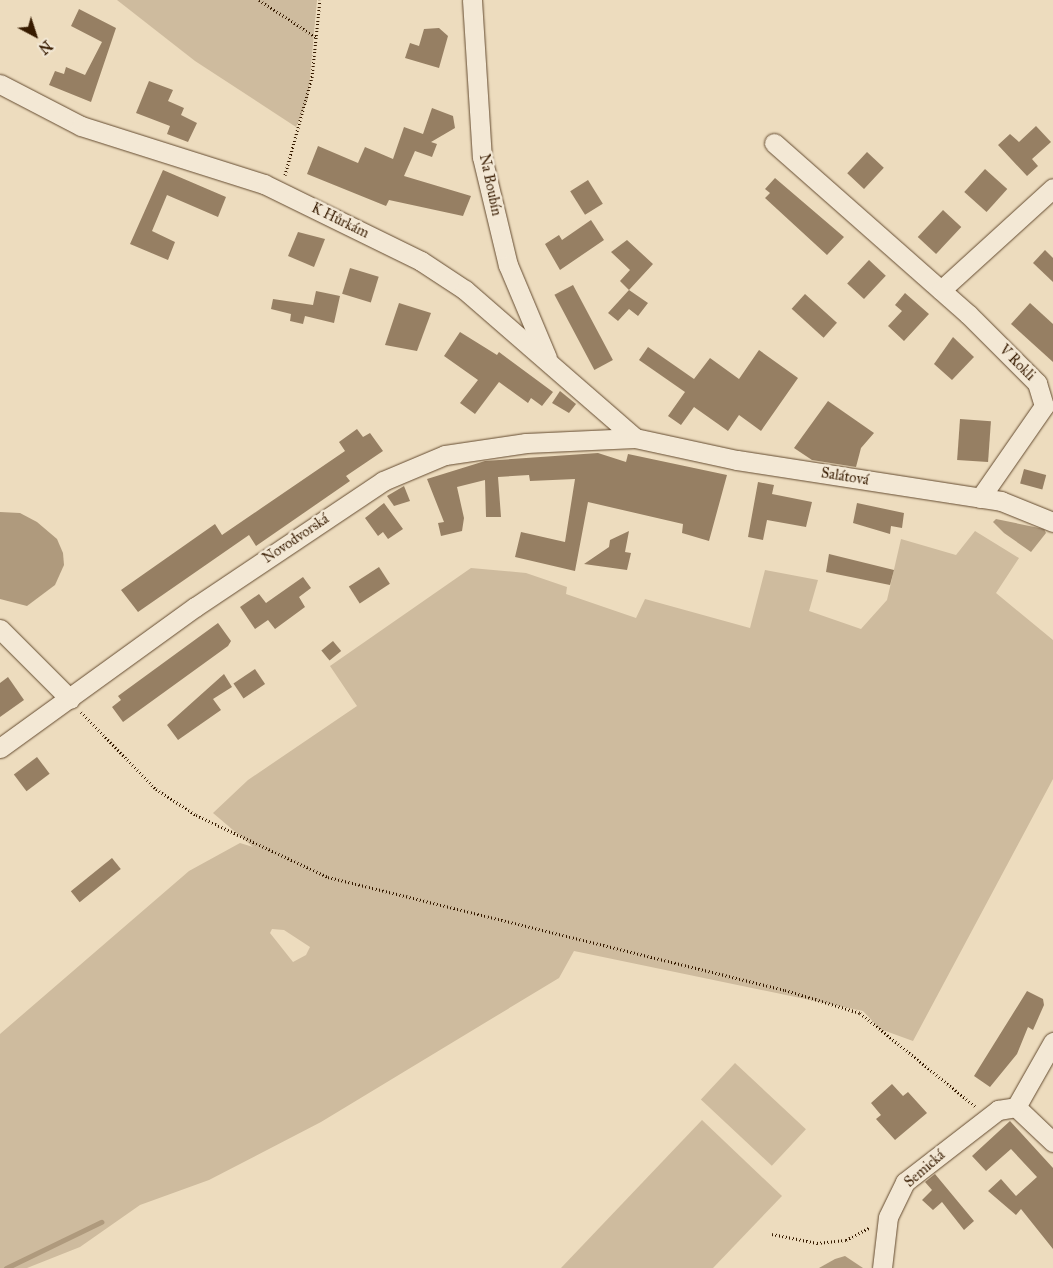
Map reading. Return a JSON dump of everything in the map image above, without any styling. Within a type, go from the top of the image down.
[{"type":"street","name":"Na Boubín","points":[[472,0],[482,157],[508,265],[548,362]]},
{"type":"street","name":"K Hůrkám","points":[[0,84],[81,126],[279,192],[421,260],[465,290],[635,438]]},
{"type":"street","name":"V Rokli","points":[[774,143],[941,290],[1037,383],[1044,406],[980,498]]},
{"type":"street","points":[[941,290],[1053,188]]},
{"type":"street","name":"Salátová","points":[[635,438],[1001,501],[1053,522]]},
{"type":"street","name":"Novodvorská","points":[[0,748],[195,607],[384,481],[445,455],[480,448],[635,438]]},
{"type":"street","points":[[0,629],[70,699]]},
{"type":"street","points":[[1053,1042],[1016,1107],[1053,1142]]},
{"type":"street","name":"Semická","points":[[882,1268],[888,1217],[905,1182],[998,1110],[1016,1107]]},
{"type":"path","points":[[259,0],[316,37]]},
{"type":"path","points":[[279,192],[301,126],[316,37],[320,0]]},
{"type":"path","points":[[70,699],[156,789],[196,815],[328,877],[785,990],[860,1013],[989,1118]]},
{"type":"path","points":[[772,1234],[817,1243],[846,1240],[888,1217]]},
{"type":"shaded area","points":[[117,0],[317,0],[308,99],[296,127],[195,61]]},
{"type":"shaded area","points":[[0,512],[20,513],[37,522],[57,539],[63,553],[64,565],[55,585],[27,606],[0,599]]},
{"type":"shaded area","points":[[996,519],[1044,529],[1046,533],[1031,552],[1004,533],[993,522]]},
{"type":"shaded area","points":[[975,531],[1019,558],[996,593],[1053,640],[1053,779],[913,1041],[880,1029],[863,1011],[574,951],[559,978],[321,1122],[209,1180],[140,1205],[80,1247],[27,1268],[0,1268],[0,1034],[189,871],[240,843],[253,847],[213,813],[248,780],[357,706],[330,666],[471,568],[526,573],[567,587],[566,594],[636,618],[645,599],[750,628],[765,570],[818,580],[809,611],[861,629],[887,600],[901,539],[956,555]],"holes":[[[272,929],[284,930],[310,947],[306,955],[293,962],[270,933]]]},
{"type":"shaded area","points":[[735,1063],[806,1129],[772,1166],[701,1100]]},
{"type":"shaded area","points":[[702,1120],[782,1196],[713,1268],[561,1268]]},
{"type":"shaded area","points":[[845,1256],[863,1268],[819,1268],[835,1259]]},
{"type":"building","points":[[79,9],[116,28],[91,102],[49,85],[55,71],[64,74],[66,67],[85,75],[102,42],[71,26]]},
{"type":"building","points":[[439,28],[448,36],[439,68],[405,58],[410,43],[419,46],[424,29]]},
{"type":"building","points":[[149,81],[173,90],[168,101],[184,108],[181,115],[197,123],[188,142],[167,134],[170,126],[136,113]]},
{"type":"building","points":[[432,108],[453,116],[455,128],[431,142],[437,144],[432,157],[415,151],[404,176],[471,196],[463,216],[389,200],[386,206],[307,174],[318,146],[358,163],[365,147],[393,159],[404,127],[423,134]]},
{"type":"building","points":[[1036,126],[1051,142],[1032,159],[1038,166],[1027,176],[998,145],[1010,134],[1019,142]]},
{"type":"building","points":[[867,152],[884,168],[864,189],[847,173]]},
{"type":"building","points":[[985,169],[1007,189],[987,212],[964,192]]},
{"type":"building","points":[[163,170],[226,197],[218,217],[167,195],[152,231],[175,242],[168,260],[130,244]]},
{"type":"building","points":[[775,178],[844,237],[827,255],[765,198],[770,193],[765,189]]},
{"type":"building","points":[[588,180],[603,204],[585,215],[570,191]]},
{"type":"building","points":[[943,210],[961,227],[936,254],[918,237]]},
{"type":"building","points":[[591,220],[604,240],[560,270],[545,244],[559,235],[562,240]]},
{"type":"building","points":[[298,232],[325,239],[314,267],[288,256]]},
{"type":"building","points":[[627,240],[653,264],[629,290],[620,281],[630,270],[611,252]]},
{"type":"building","points":[[1045,250],[1053,258],[1053,282],[1033,263]]},
{"type":"building","points":[[869,260],[886,276],[864,299],[847,283]]},
{"type":"building","points":[[350,268],[379,277],[371,303],[342,294]]},
{"type":"building","points":[[573,285],[613,360],[594,370],[554,295]]},
{"type":"building","points":[[629,290],[648,303],[638,316],[629,309],[618,321],[608,313]]},
{"type":"building","points":[[316,291],[340,296],[334,323],[305,316],[303,324],[290,321],[291,314],[271,309],[273,299],[313,305]]},
{"type":"building","points":[[905,293],[929,314],[904,341],[888,326],[902,311],[895,305]]},
{"type":"building","points":[[805,294],[837,323],[824,338],[792,309]]},
{"type":"building","points":[[399,303],[431,313],[417,351],[385,345]]},
{"type":"building","points":[[1030,303],[1053,324],[1053,362],[1011,324]]},
{"type":"building","points":[[460,332],[497,355],[499,352],[553,392],[542,406],[531,398],[528,403],[499,382],[475,414],[460,403],[478,380],[444,356]]},
{"type":"building","points":[[953,337],[974,357],[952,380],[934,364]]},
{"type":"building","points":[[648,347],[694,379],[710,358],[739,379],[759,350],[798,378],[761,431],[739,415],[728,431],[694,407],[681,425],[668,416],[685,392],[639,360]]},
{"type":"building","points":[[560,391],[576,404],[569,413],[552,403]]},
{"type":"building","points":[[828,401],[874,433],[861,448],[856,467],[812,460],[794,448]]},
{"type":"building","points":[[960,419],[991,421],[988,462],[957,460]]},
{"type":"building","points":[[357,429],[363,437],[370,433],[383,451],[346,476],[350,481],[256,546],[249,535],[138,612],[121,590],[215,524],[222,535],[345,451],[339,442]]},
{"type":"building","points":[[598,453],[626,462],[628,454],[727,475],[709,541],[682,533],[683,524],[588,502],[575,571],[515,557],[521,532],[565,542],[575,479],[530,481],[529,475],[498,477],[501,517],[486,517],[485,480],[457,487],[464,518],[462,531],[441,536],[438,523],[444,522],[427,479],[485,461]]},
{"type":"building","points":[[1024,469],[1046,475],[1042,489],[1020,483]]},
{"type":"building","points":[[758,482],[774,485],[772,494],[812,502],[806,527],[767,520],[763,540],[748,537]]},
{"type":"building","points":[[404,486],[410,501],[394,506],[387,496]]},
{"type":"building","points":[[384,503],[403,529],[388,539],[383,532],[378,536],[365,518]]},
{"type":"building","points":[[857,503],[904,513],[902,528],[891,526],[890,534],[853,523]]},
{"type":"building","points":[[629,531],[625,552],[631,553],[627,570],[584,564],[609,547],[610,540]]},
{"type":"building","points":[[829,554],[894,570],[890,585],[826,572]]},
{"type":"building","points":[[379,567],[390,584],[360,603],[349,587]]},
{"type":"building","points":[[303,577],[311,588],[299,597],[305,607],[275,629],[268,620],[255,629],[240,607],[259,594],[266,603]]},
{"type":"building","points":[[218,623],[231,641],[228,646],[123,722],[112,707],[121,700],[118,696]]},
{"type":"building","points":[[333,641],[341,651],[330,661],[321,650]]},
{"type":"building","points":[[255,669],[265,684],[244,698],[233,684]]},
{"type":"building","points":[[224,674],[232,687],[213,699],[221,710],[178,740],[167,725]]},
{"type":"building","points":[[8,677],[24,700],[0,717],[0,683]]},
{"type":"building","points":[[37,757],[50,774],[26,791],[14,774]]},
{"type":"building","points":[[112,858],[121,869],[80,902],[71,891]]},
{"type":"building","points":[[1027,991],[1043,999],[1044,1005],[1033,1030],[1028,1027],[1017,1054],[990,1087],[974,1076]]},
{"type":"building","points":[[892,1084],[903,1096],[908,1092],[927,1113],[895,1140],[876,1119],[881,1115],[871,1103]]},
{"type":"building","points":[[1010,1121],[1053,1168],[1053,1249],[1021,1209],[1016,1215],[988,1191],[1001,1179],[1016,1196],[1037,1177],[1011,1149],[986,1171],[972,1156]]},
{"type":"building","points":[[935,1174],[974,1221],[964,1230],[942,1202],[933,1210],[922,1200],[932,1190],[925,1182]]},
{"type":"waterway","points":[[6,1268],[101,1222]]}]
